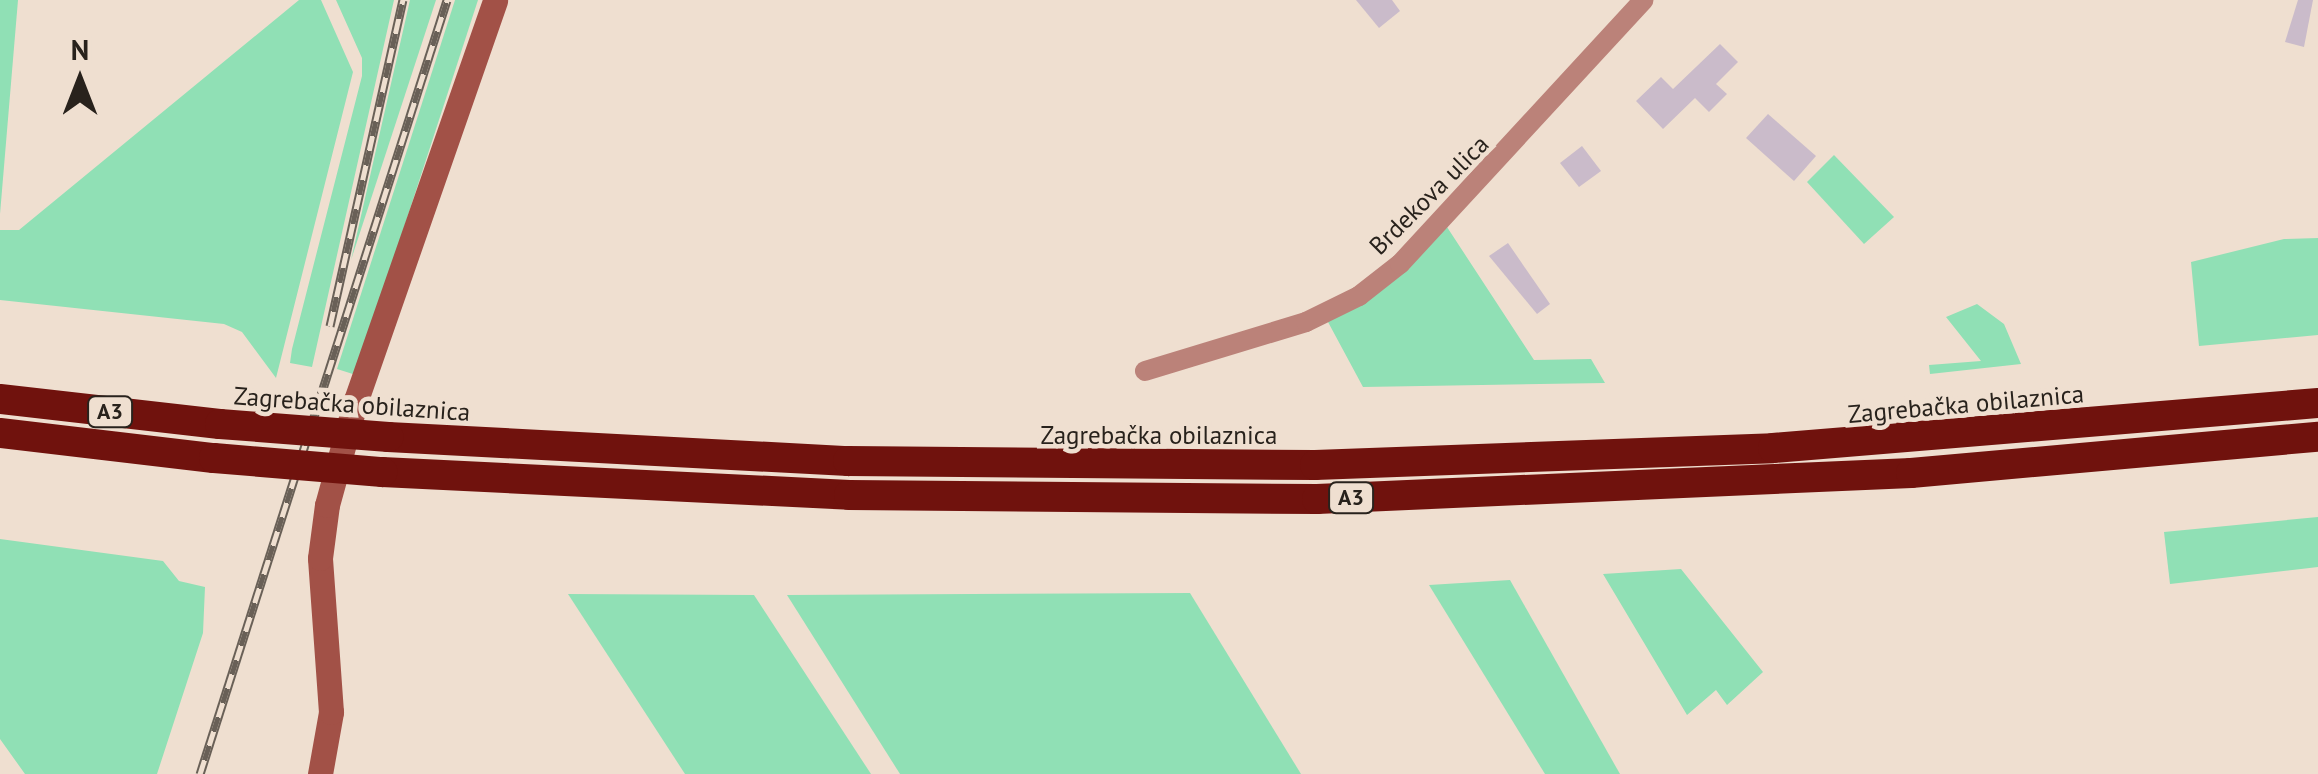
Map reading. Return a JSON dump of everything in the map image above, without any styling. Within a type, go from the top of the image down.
[{"type":"highway","name":"Zagrebačka obilaznica","points":[[0,400],[388,438],[848,461],[1316,466],[1773,448],[2318,403]]},
{"type":"highway","name":"A3","points":[[0,433],[214,458],[382,472],[849,496],[1316,499],[1892,474],[2318,437]]},
{"type":"street","points":[[320,774],[331,712],[320,558],[327,505],[356,400],[495,0]]},
{"type":"street","name":"Brdekova ulica","points":[[1145,371],[1306,322],[1359,296],[1400,264],[1644,0]]},
{"type":"green space","points":[[0,0],[18,0],[0,214]]},
{"type":"green space","points":[[299,0],[321,0],[353,72],[276,378],[242,332],[224,324],[0,300],[0,230],[19,230]]},
{"type":"green space","points":[[336,0],[394,0],[312,367],[290,363],[292,349],[362,76],[362,58]]},
{"type":"green space","points":[[410,0],[436,0],[351,260]]},
{"type":"green space","points":[[455,0],[478,0],[356,375],[337,369]]},
{"type":"green space","points":[[1834,155],[1894,217],[1864,244],[1807,182]]},
{"type":"green space","points":[[1447,227],[1534,360],[1591,359],[1605,383],[1363,387],[1328,322]]},
{"type":"green space","points":[[2318,238],[2318,335],[2199,346],[2191,262],[2284,239]]},
{"type":"green space","points":[[1977,304],[2004,324],[2021,364],[1930,374],[1929,365],[1981,361],[1946,317]]},
{"type":"green space","points":[[2318,517],[2318,567],[2170,584],[2164,532]]},
{"type":"green space","points":[[0,539],[163,561],[179,581],[205,587],[203,633],[157,774],[25,774],[0,739]]},
{"type":"green space","points":[[1681,569],[1763,672],[1727,705],[1716,690],[1687,715],[1603,574]]},
{"type":"green space","points":[[1510,580],[1620,774],[1545,774],[1429,585]]},
{"type":"green space","points":[[1190,593],[1301,774],[900,774],[787,595]]},
{"type":"green space","points":[[568,594],[754,595],[871,774],[685,774]]},
{"type":"building","points":[[1356,0],[1392,0],[1400,11],[1379,28]]},
{"type":"building","points":[[2298,0],[2313,0],[2304,47],[2285,42]]},
{"type":"building","points":[[1720,44],[1738,62],[1716,84],[1727,94],[1709,112],[1695,98],[1663,129],[1636,101],[1661,77],[1673,89]]},
{"type":"building","points":[[1768,114],[1816,156],[1794,181],[1746,138]]},
{"type":"building","points":[[1582,146],[1601,171],[1579,187],[1560,163]]},
{"type":"building","points":[[1508,243],[1550,304],[1537,314],[1489,256]]},
{"type":"railway","points":[[330,326],[403,0]]},
{"type":"railway","points":[[200,774],[447,0]]}]
